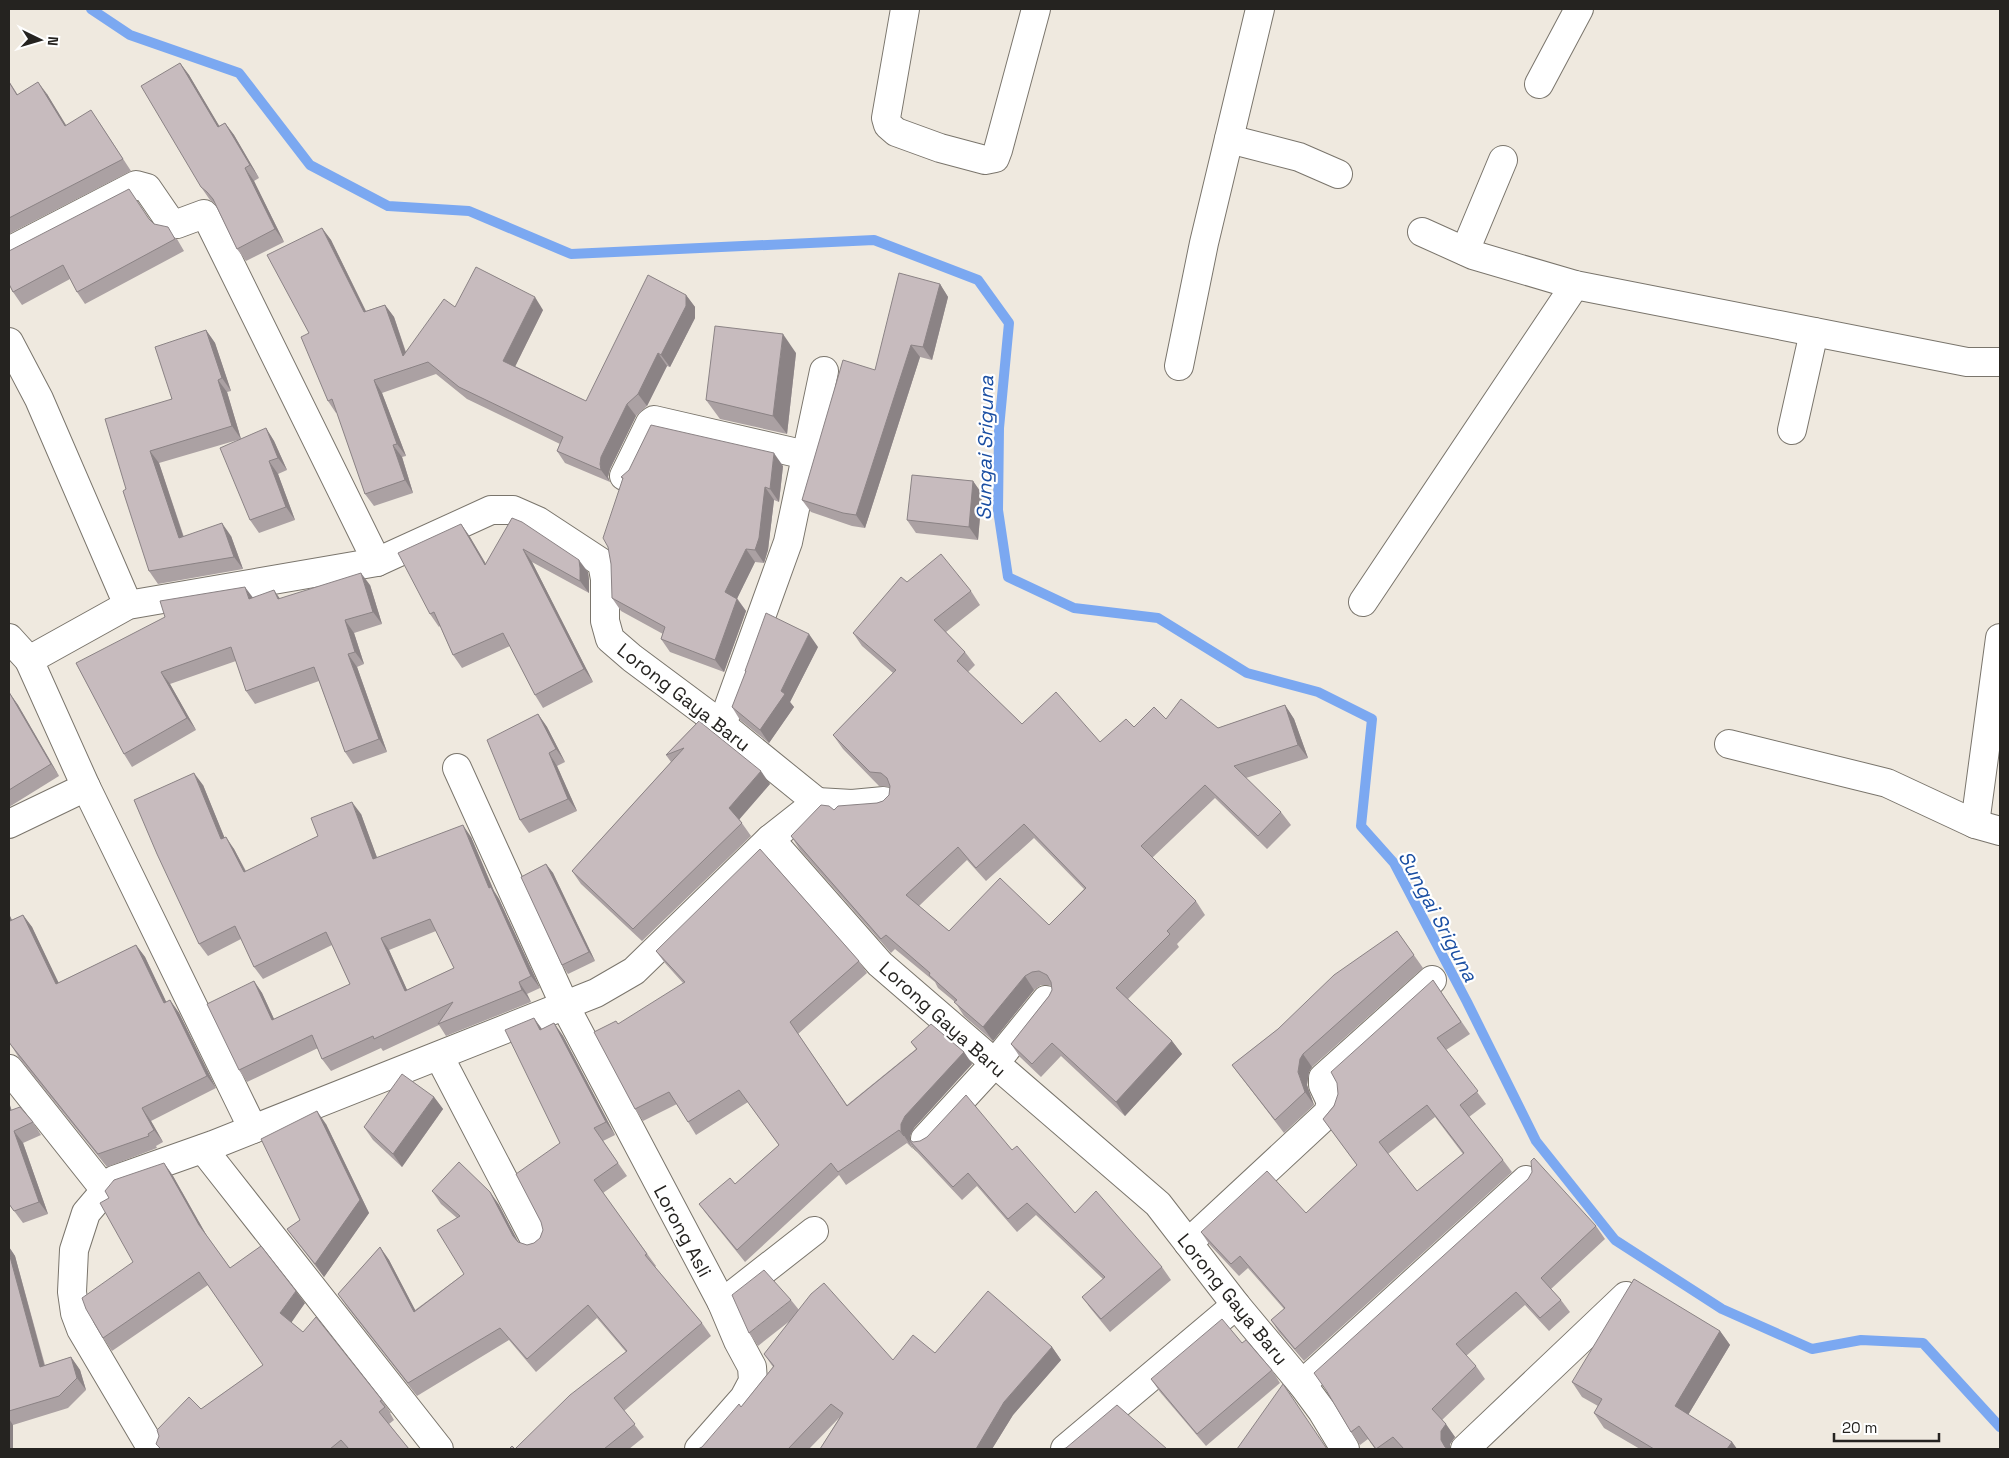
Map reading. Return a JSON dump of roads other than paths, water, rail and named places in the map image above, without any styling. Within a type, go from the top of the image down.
[{"type":"street","points":[[905,9],[886,118],[888,125],[896,132],[940,148],[985,160],[995,158],[998,150],[1036,9]]},
{"type":"street","points":[[1179,366],[1204,243],[1260,9]]},
{"type":"street","points":[[1539,84],[1579,9]]},
{"type":"street","points":[[1229,139],[1299,157],[1338,174]]},
{"type":"street","points":[[1465,251],[1503,160]]},
{"type":"street","points":[[9,251],[136,185],[147,188],[171,224],[178,224],[204,214],[377,562],[128,605],[29,660]]},
{"type":"street","points":[[1422,232],[1465,251],[1574,285],[1967,362],[1999,357]]},
{"type":"street","points":[[1364,602],[1574,285]]},
{"type":"street","points":[[1792,430],[1814,332]]},
{"type":"street","points":[[9,342],[39,398],[128,605]]},
{"type":"street","points":[[722,725],[788,542],[824,371]]},
{"type":"street","points":[[624,476],[650,423],[656,420],[728,438],[806,454]]},
{"type":"street","name":"Lorong Gaya Baru","points":[[377,562],[491,510],[513,510],[538,521],[602,563],[605,580],[605,621],[610,639],[632,658],[722,725],[817,802]]},
{"type":"street","points":[[9,638],[29,660],[86,787],[253,1129]]},
{"type":"street","points":[[1729,744],[1887,784],[1988,828],[2000,638]]},
{"type":"street","name":"Lorong Asli","points":[[457,768],[565,1006],[722,1303],[738,1341],[752,1367],[753,1381],[744,1398],[699,1449]]},
{"type":"street","points":[[9,824],[86,787]]},
{"type":"street","points":[[152,1449],[81,1329],[75,1313],[72,1292],[74,1250],[86,1212],[114,1180],[253,1129],[596,993],[634,971],[770,839],[817,802],[852,804],[884,801]]},
{"type":"street","name":"Lorong Gaya Baru","points":[[770,839],[880,964],[1158,1204],[1236,1305],[1302,1384],[1322,1411],[1345,1449]]},
{"type":"street","points":[[1188,1243],[1328,1113],[1332,1102],[1323,1084],[1323,1078],[1432,980]]},
{"type":"street","points":[[925,1139],[994,1064],[1046,1000]]},
{"type":"street","points":[[439,1056],[536,1242]]},
{"type":"street","points":[[9,1069],[105,1190]]},
{"type":"street","points":[[203,1148],[440,1449]]},
{"type":"street","points":[[1302,1384],[1526,1180]]},
{"type":"street","points":[[722,1303],[814,1231]]},
{"type":"street","points":[[1465,1449],[1626,1296]]},
{"type":"street","points":[[1065,1449],[1236,1305]]},
{"type":"waterway","name":"Sungai Sriguna","points":[[91,9],[130,35],[239,73],[310,165],[388,206],[469,211],[571,254],[874,240],[978,280],[1009,323],[999,428],[998,510],[1008,577],[1074,608],[1158,618],[1247,673],[1318,692],[1372,719],[1361,826],[1394,863],[1467,1002],[1536,1141],[1615,1240],[1722,1309],[1812,1349],[1861,1340],[1923,1343],[2000,1427]]}]
